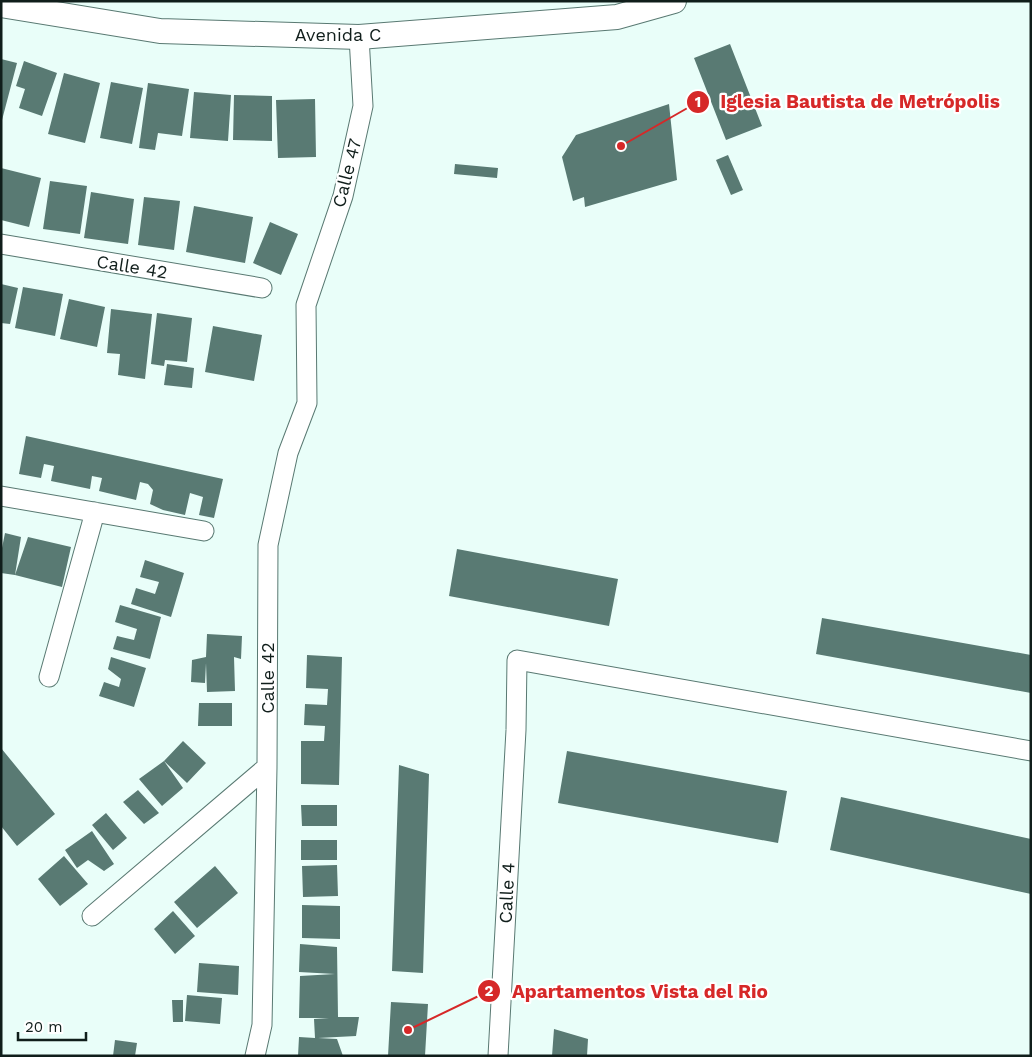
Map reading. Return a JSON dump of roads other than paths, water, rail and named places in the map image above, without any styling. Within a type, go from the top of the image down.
[{"type":"street","name":"Avenida C","points":[[1,4],[160,31],[359,37],[617,17],[674,1]]},
{"type":"street","name":"Calle 47","points":[[306,305],[343,196],[363,106],[359,37]]},
{"type":"street","name":"Calle 42","points":[[1,244],[262,288]]},
{"type":"street","name":"Calle 42","points":[[255,1056],[262,1025],[267,767],[268,546],[288,453],[307,403],[306,305]]},
{"type":"street","points":[[1,496],[204,531]]},
{"type":"street","points":[[49,678],[95,512]]},
{"type":"street","name":"Calle 4","points":[[498,1056],[516,730],[516,660],[1031,751]]},
{"type":"street","points":[[92,916],[267,767]]},
{"type":"place","name":"Iglesia Bautista de Metrópolis","points":[[621,146]]},
{"type":"place","name":"Apartamentos Vista del Rio","points":[[408,1030]]}]
